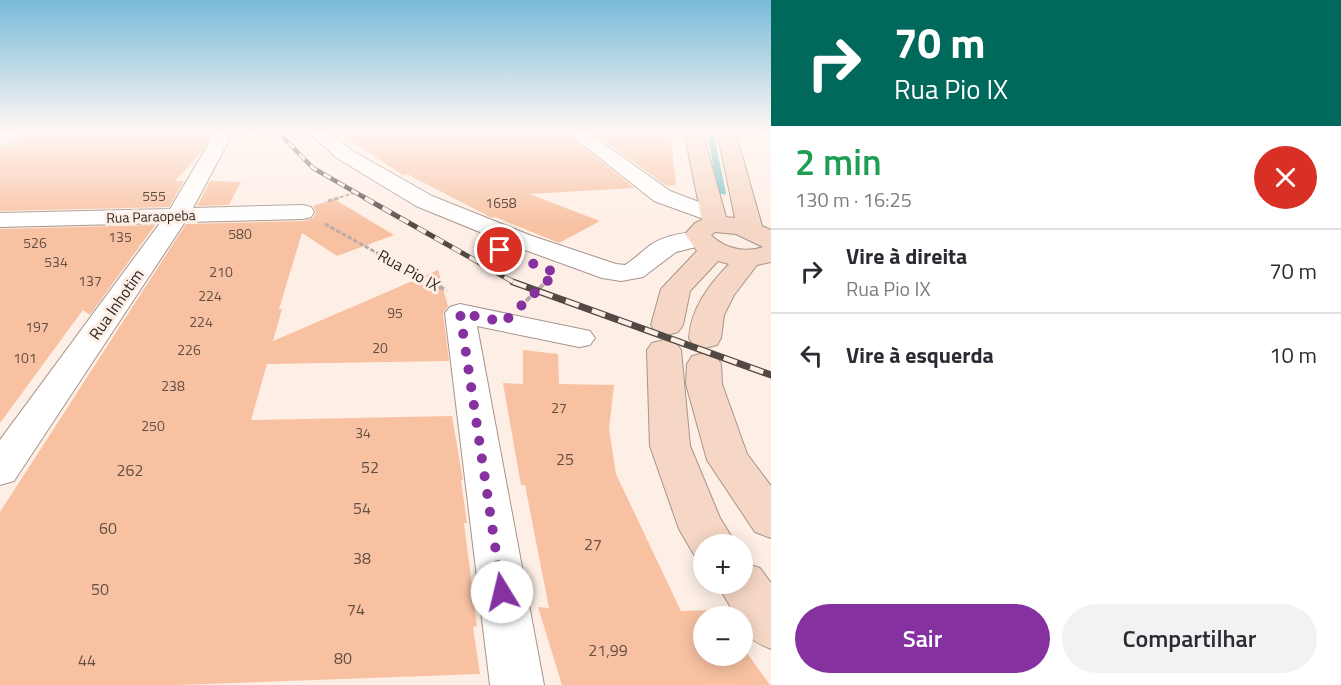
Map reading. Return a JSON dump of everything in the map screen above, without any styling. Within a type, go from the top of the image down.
[{"type":"street","name":"Rua Inhotim","points":[[0,470],[178,215],[207,163]]},
{"type":"street","points":[[359,163],[424,201],[524,241],[626,274],[639,270],[659,250],[710,232]]},
{"type":"street","points":[[618,163],[710,232],[763,250]]},
{"type":"street","points":[[698,163],[710,232],[676,289],[666,337],[670,446],[706,534]]},
{"type":"street","points":[[736,163],[763,250]]},
{"type":"street","name":"Rua Paraopeba","points":[[0,220],[295,212]]},
{"type":"street","points":[[763,250],[719,292],[704,327],[704,384],[728,460],[771,519]]},
{"type":"street","points":[[517,685],[460,313],[579,338]]},
{"type":"street","points":[[749,594],[771,624]]},
{"type":"path","points":[[295,212],[392,182]]},
{"type":"path","name":"Rua Pio IX","points":[[295,212],[458,298],[460,313]]},
{"type":"path","points":[[504,322],[556,273]]},
{"type":"building","points":[[0,163],[192,163],[175,181],[184,181],[169,207],[0,211]]},
{"type":"building","points":[[384,163],[603,163],[634,188],[529,194],[600,221],[559,243],[495,217],[492,218],[407,174],[403,175]]},
{"type":"building","points":[[635,163],[674,163],[676,185],[667,186]]},
{"type":"building","points":[[210,181],[241,182],[229,205],[197,206]]},
{"type":"building","points":[[334,199],[394,235],[337,256],[302,233],[279,309],[282,309],[273,341],[438,270],[448,306],[443,313],[449,361],[267,364],[251,420],[452,416],[463,480],[461,480],[467,523],[464,523],[477,626],[473,627],[480,674],[178,685],[0,685],[0,512],[186,224],[304,221],[313,218],[316,213],[313,206]]},
{"type":"building","points":[[155,225],[90,315],[83,310],[0,423],[0,229]]},
{"type":"building","points":[[523,350],[558,354],[559,384],[614,385],[609,429],[616,474],[681,611],[693,611],[693,666],[753,666],[753,661],[770,685],[562,685],[538,607],[549,608],[525,485],[521,485],[503,383],[523,384]]},
{"type":"waterway","points":[[716,163],[722,193]]},
{"type":"railway","points":[[308,163],[367,199]]},
{"type":"railway","points":[[365,198],[514,282]]},
{"type":"railway","points":[[514,282],[771,375]]},
{"type":"route","points":[[500,250],[556,273],[504,322],[460,313],[502,592]]}]
